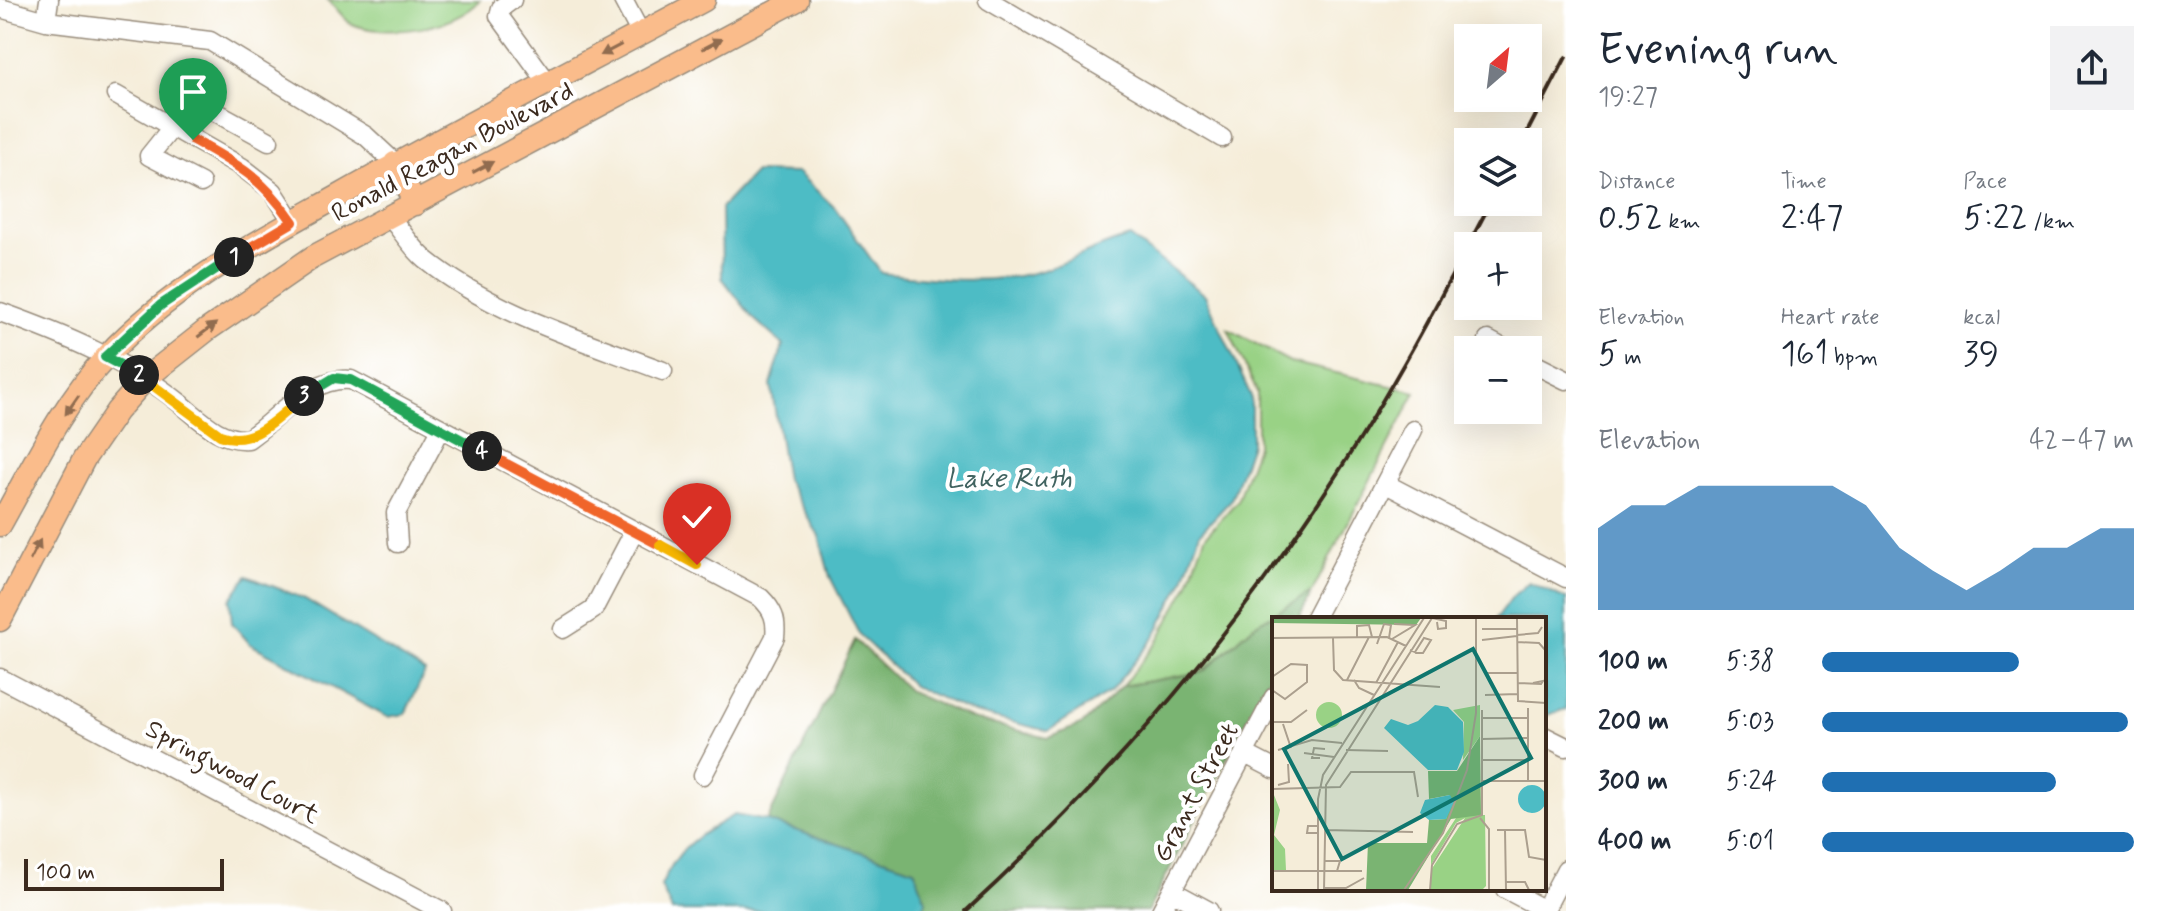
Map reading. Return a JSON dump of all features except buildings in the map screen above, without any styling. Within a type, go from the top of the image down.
[{"type":"main road","name":"Ronald Reagan Boulevard","points":[[0,525],[49,439],[105,357],[161,305],[293,222],[395,163],[704,0]]},
{"type":"main road","name":"Ronald Reagan Boulevard","points":[[0,620],[84,459],[146,378],[313,257],[797,0]]},
{"type":"main road","points":[[395,163],[415,204]]},
{"type":"street","points":[[46,21],[49,0]]},
{"type":"street","points":[[512,0],[501,8],[499,16],[548,83]]},
{"type":"street","points":[[623,0],[641,34]]},
{"type":"street","points":[[988,0],[1222,138]]},
{"type":"street","points":[[0,8],[46,21],[210,41],[366,136],[395,163]]},
{"type":"street","points":[[116,95],[242,167],[273,191],[293,222]]},
{"type":"street","points":[[201,183],[149,156],[182,119],[194,100],[269,141]]},
{"type":"street","points":[[390,217],[424,258],[479,295],[539,323],[663,371]]},
{"type":"street","points":[[0,312],[146,378],[220,435],[235,440],[248,439],[318,385],[334,378],[351,380],[761,598],[772,609],[777,623],[775,637],[703,775]]},
{"type":"street","points":[[1542,368],[1566,380]]},
{"type":"street","points":[[398,543],[396,513],[441,429]]},
{"type":"street","points":[[1316,617],[1413,430]]},
{"type":"street","points":[[1386,484],[1566,578]]},
{"type":"street","points":[[563,629],[593,610],[634,532]]},
{"type":"street","name":"Springwood Court","points":[[0,678],[442,911]]},
{"type":"street","name":"Grant Street","points":[[1161,911],[1272,701]]},
{"type":"street","points":[[1546,737],[1566,747]]},
{"type":"street","points":[[1245,754],[1272,768]]},
{"type":"street","points":[[1509,891],[1544,910],[1566,869]]},
{"type":"street","points":[[1172,891],[1209,911]]},
{"type":"green space","points":[[328,0],[480,0],[455,18],[437,24],[381,30],[350,23]]},
{"type":"green space","points":[[1228,329],[1290,362],[1416,392],[1312,592],[1256,624],[1202,672],[1122,686],[1157,642],[1188,585],[1205,537],[1237,501],[1257,446],[1257,392]]},
{"type":"green space","points":[[1312,592],[1300,617],[1272,617],[1272,671],[1148,911],[922,911],[926,901],[914,869],[767,821],[855,640],[910,692],[972,719],[1048,738],[1083,724],[1122,686],[1203,672],[1256,624]]},
{"type":"water","name":"Lake Ruth","points":[[755,172],[798,173],[835,208],[881,273],[959,280],[1018,276],[1049,268],[1130,237],[1205,295],[1251,396],[1251,444],[1231,500],[1200,533],[1183,582],[1153,639],[1111,691],[1048,731],[974,713],[913,686],[860,636],[830,577],[819,536],[786,480],[771,385],[783,345],[753,318],[722,278],[721,208]]},
{"type":"water","points":[[247,576],[305,599],[425,672],[405,714],[387,717],[250,644],[232,623],[230,600]]},
{"type":"water","points":[[1529,582],[1566,599],[1566,709],[1546,715],[1546,617],[1497,617],[1513,596]]},
{"type":"water","points":[[734,815],[767,821],[914,869],[926,901],[922,911],[672,911],[661,886],[674,861],[699,836]]},
{"type":"railway","points":[[1529,128],[1566,57]]},
{"type":"railway","points":[[966,911],[1069,811],[1117,759],[1210,651],[1253,595],[1295,537],[1377,410],[1483,216]]},
{"type":"route","points":[[193,140],[242,167],[273,191],[293,222],[161,305],[105,357],[146,378],[220,435],[235,440],[248,439],[318,385],[334,378],[351,380],[697,565]]}]
